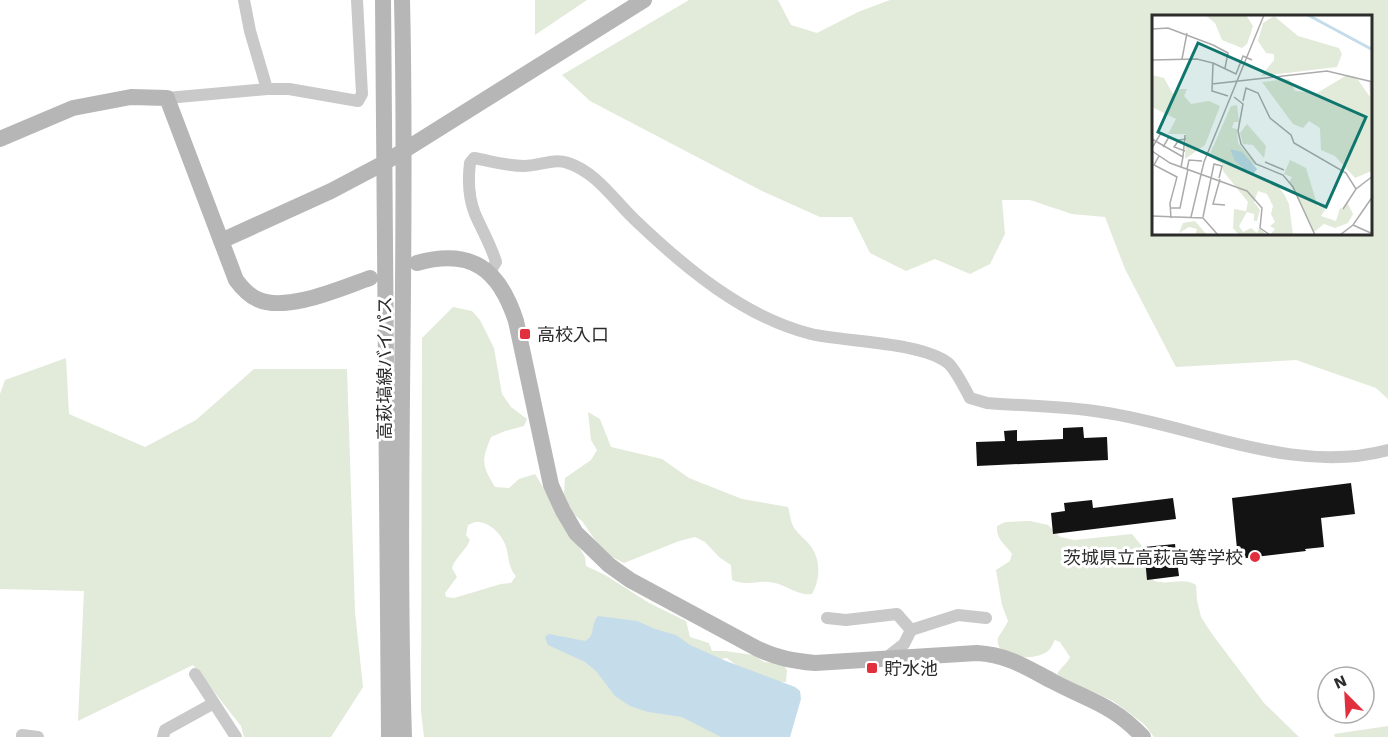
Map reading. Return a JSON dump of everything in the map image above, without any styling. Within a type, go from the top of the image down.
[{"type":"street","points":[[244,0],[250,31],[267,89]]},
{"type":"street","points":[[0,139],[72,108],[131,98],[167,98],[267,89],[316,93],[343,100],[358,101],[362,94],[357,0]]},
{"type":"street","name":"高萩塙線バイパス","points":[[382,0],[396,705],[389,737]]},
{"type":"street","name":"高萩塙線バイパス","points":[[394,548],[404,151],[402,0]]},
{"type":"street","points":[[221,241],[331,191],[384,163],[644,0]]},
{"type":"street","points":[[167,98],[236,280],[243,290],[258,300],[279,304],[295,302],[370,278]]},
{"type":"street","points":[[490,272],[496,262],[473,206],[470,163],[474,158],[500,165],[526,166],[554,161],[569,163],[587,172],[661,244],[733,300],[758,314],[811,334],[868,341],[927,353],[949,364],[970,398],[987,403],[1102,412],[1285,453],[1329,458],[1368,455],[1388,450]]},
{"type":"street","points":[[417,263],[442,258],[456,259],[472,263],[490,272],[509,301],[516,321],[551,485],[562,511],[576,533],[591,549],[630,580],[776,657],[815,663],[977,653],[996,654],[1023,664],[1055,683],[1101,704],[1122,716],[1143,737]]},
{"type":"street","points":[[827,618],[846,621],[897,614],[910,630]]},
{"type":"street","points":[[885,659],[904,644],[910,630],[958,615],[986,618]]},
{"type":"street","points":[[195,674],[236,737]]},
{"type":"street","points":[[163,737],[165,730],[214,703]]},
{"type":"street","name":"高萩塙線バイパス","points":[[396,705],[404,737]]},
{"type":"street","points":[[22,737],[22,735],[38,737]]},
{"type":"green space","points":[[535,0],[587,0],[535,35]]},
{"type":"green space","points":[[689,0],[778,0],[791,25],[817,33],[858,12],[890,0],[1388,0],[1388,399],[1376,388],[1296,360],[1176,367],[1125,269],[1105,217],[1072,214],[1030,200],[1002,200],[1005,234],[990,264],[970,274],[935,259],[906,271],[870,253],[852,217],[820,217],[762,191],[590,101],[562,75]]},
{"type":"green space","points":[[453,307],[472,311],[480,320],[494,348],[502,394],[511,407],[527,419],[524,426],[491,437],[484,463],[495,487],[509,488],[519,479],[535,474],[585,557],[586,566],[605,575],[649,603],[686,621],[690,637],[709,643],[712,651],[753,655],[764,662],[783,664],[787,670],[786,682],[755,680],[727,658],[720,659],[732,737],[424,737],[421,711],[422,338]],"holes":[[[480,522],[489,525],[500,535],[505,544],[511,569],[516,576],[511,583],[454,598],[446,597],[445,593],[457,577],[452,568],[470,540],[466,535],[468,525]]]},
{"type":"green space","points":[[66,358],[69,414],[145,447],[196,420],[254,369],[347,369],[355,612],[363,687],[331,737],[244,737],[241,726],[193,665],[78,721],[84,591],[0,589],[0,394],[5,380]]},
{"type":"green space","points":[[588,412],[600,419],[611,447],[662,459],[689,478],[742,499],[788,507],[793,526],[810,545],[817,559],[818,577],[812,594],[803,594],[775,583],[743,583],[732,580],[731,565],[719,557],[705,542],[695,537],[624,563],[604,553],[582,521],[571,512],[564,494],[565,478],[591,460],[597,450],[591,440]]},
{"type":"green space","points":[[1030,521],[1048,525],[1060,537],[1074,540],[1132,534],[1146,551],[1153,580],[1158,582],[1186,581],[1196,585],[1201,617],[1212,634],[1264,703],[1299,737],[1154,737],[1144,724],[1113,701],[1089,690],[1074,688],[1057,674],[1070,657],[1060,642],[1055,640],[1050,649],[1036,656],[1018,657],[1002,651],[998,645],[998,638],[1008,621],[1002,605],[996,570],[1010,561],[1012,554],[999,538],[997,526],[1005,522]]},
{"type":"green space","points":[[1388,726],[1388,737],[1335,737],[1334,734]]},
{"type":"water","points":[[598,616],[637,621],[676,635],[690,645],[726,661],[795,687],[800,691],[801,699],[790,737],[721,737],[682,717],[648,712],[630,706],[615,696],[596,671],[585,662],[548,645],[545,637],[549,634],[585,641],[591,636]]},
{"type":"building","points":[[1083,427],[1084,438],[1107,437],[1108,460],[977,466],[976,442],[1005,441],[1004,431],[1017,430],[1017,441],[1063,439],[1063,428]]},
{"type":"building","points":[[1351,483],[1355,514],[1321,518],[1324,547],[1238,559],[1232,498]]},
{"type":"building","points":[[1173,498],[1176,519],[1053,534],[1051,513],[1065,511],[1064,503],[1092,500],[1093,508]]},
{"type":"building","points":[[1175,544],[1179,576],[1147,580],[1144,547]]},
{"type":"place","name":"高校入口","points":[[525,334]]},
{"type":"place","name":"茨城県立高萩高等学校","points":[[1255,557]]},
{"type":"place","name":"貯水池","points":[[872,668]]}]
